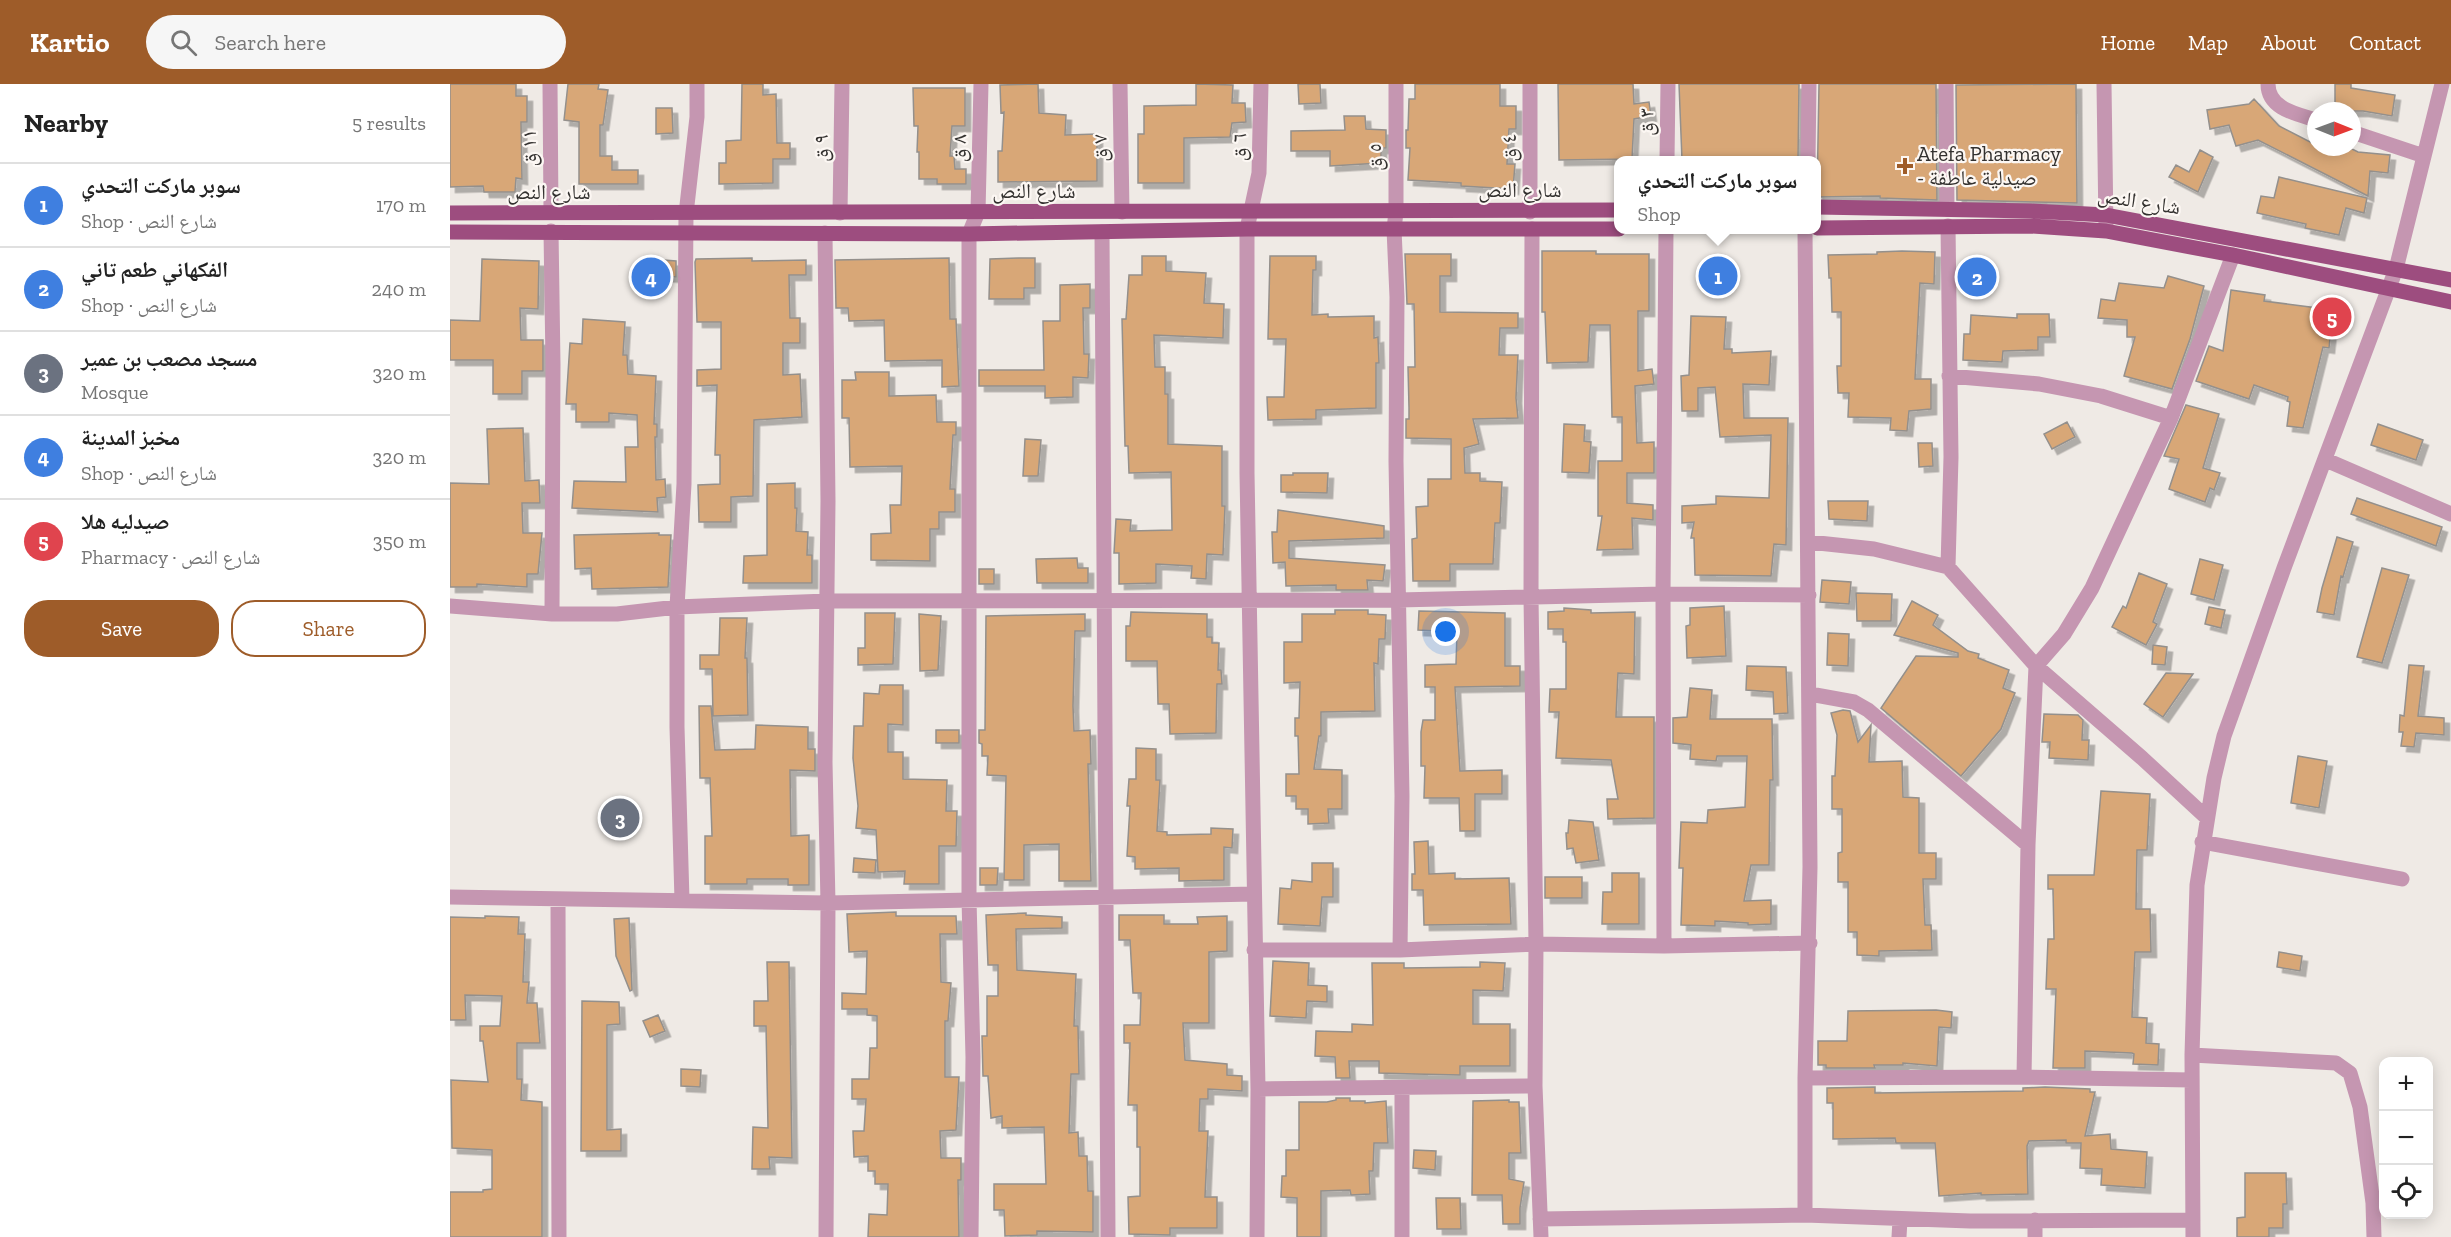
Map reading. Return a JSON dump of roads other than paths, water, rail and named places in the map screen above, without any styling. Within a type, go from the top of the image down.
[{"type":"main road","name":"شارع النص","points":[[1821,207],[2031,211],[2106,215],[2451,280]]},
{"type":"main road","name":"شارع النص","points":[[450,213],[1614,210]]},
{"type":"main road","name":"شارع النص","points":[[1948,226],[2071,228],[2106,231],[2233,255],[2451,302]]},
{"type":"main road","points":[[1821,228],[1948,226]]},
{"type":"main road","name":"شارع النص","points":[[450,232],[969,234],[1247,229],[1614,229]]},
{"type":"street","name":"١١ ق","points":[[550,84],[551,212]]},
{"type":"street","points":[[682,900],[677,727],[677,607],[684,484],[686,214],[697,117],[697,84]]},
{"type":"street","name":"٩ ق","points":[[840,213],[842,84]]},
{"type":"street","name":"٨ ق","points":[[978,212],[981,84]]},
{"type":"street","name":"٧ ق","points":[[1120,84],[1122,212]]},
{"type":"street","name":"٦ ق","points":[[1257,1237],[1258,1089],[1247,473],[1247,229],[1259,173],[1261,84]]},
{"type":"street","name":"٥ ق","points":[[1396,84],[1394,229],[1397,297],[1396,461],[1402,796],[1400,950]]},
{"type":"street","name":"٤ ق","points":[[1530,84],[1530,212]]},
{"type":"street","name":"٣ ق","points":[[1667,156],[1668,84]]},
{"type":"street","points":[[1808,156],[1809,84]]},
{"type":"street","points":[[1946,84],[1947,209]]},
{"type":"street","points":[[2104,84],[2106,231]]},
{"type":"street","points":[[2268,84],[2268,90],[2274,101],[2285,110],[2307,117]]},
{"type":"street","points":[[2193,1237],[2191,1080],[2197,885],[2202,842],[2224,736],[2284,568],[2389,290],[2442,84]]},
{"type":"street","points":[[2361,135],[2424,156]]},
{"type":"street","points":[[971,1237],[973,1057],[969,899],[969,234],[978,212]]},
{"type":"street","points":[[1948,226],[1951,457],[1948,567]]},
{"type":"street","points":[[1532,229],[1531,597],[1536,944],[1535,1086],[1541,1237]]},
{"type":"street","points":[[550,231],[553,364],[552,614]]},
{"type":"street","points":[[1102,232],[1108,1237]]},
{"type":"street","points":[[825,234],[827,601],[825,762],[828,903],[826,1237]]},
{"type":"street","points":[[1664,946],[1666,234]]},
{"type":"street","points":[[1805,234],[1810,943],[1805,1078],[1805,1215]]},
{"type":"street","points":[[2024,1077],[2028,845],[2036,666],[2064,634],[2092,588],[2171,418],[2233,255]]},
{"type":"street","points":[[1949,376],[2039,384],[2090,394],[2171,418]]},
{"type":"street","points":[[2326,460],[2450,512]]},
{"type":"street","points":[[1809,542],[1874,549],[1948,567],[2036,666],[2207,818]]},
{"type":"street","points":[[450,606],[552,614],[617,614],[677,607],[827,601],[1398,600],[1664,594],[1809,596]]},
{"type":"street","points":[[1810,694],[1854,702],[1868,710],[2028,845]]},
{"type":"street","points":[[2202,842],[2402,879]]},
{"type":"street","points":[[450,897],[828,903],[1254,894]]},
{"type":"street","points":[[558,899],[559,1237]]},
{"type":"street","points":[[1254,950],[1400,950],[1536,944],[1664,946],[1810,943]]},
{"type":"street","points":[[2192,1055],[2336,1062],[2350,1073],[2360,1107],[2373,1203],[2374,1237]]},
{"type":"street","points":[[1805,1078],[2024,1077],[2191,1080]]},
{"type":"street","points":[[1258,1089],[1535,1086]]},
{"type":"street","points":[[1402,1088],[1402,1237]]},
{"type":"street","points":[[1540,1219],[1805,1215],[1899,1220],[2193,1220]]},
{"type":"street","points":[[1899,1220],[1899,1237]]},
{"type":"street","points":[[2035,1220],[2035,1237]]},
{"type":"place","name":"Atefa Pharmacy - صيدلية عاطفة","points":[[1905,166]]},
{"type":"place","name":"سوبر ماركت التحدي","points":[[1718,276]]},
{"type":"place","name":"مخبز المدينة","points":[[651,277]]},
{"type":"place","name":"الفكهاني طعم تاني","points":[[1977,277]]},
{"type":"place","name":"صيدليه هلا","points":[[2332,317]]},
{"type":"place","name":"مسجد مصعب بن عمير","points":[[620,818]]}]
